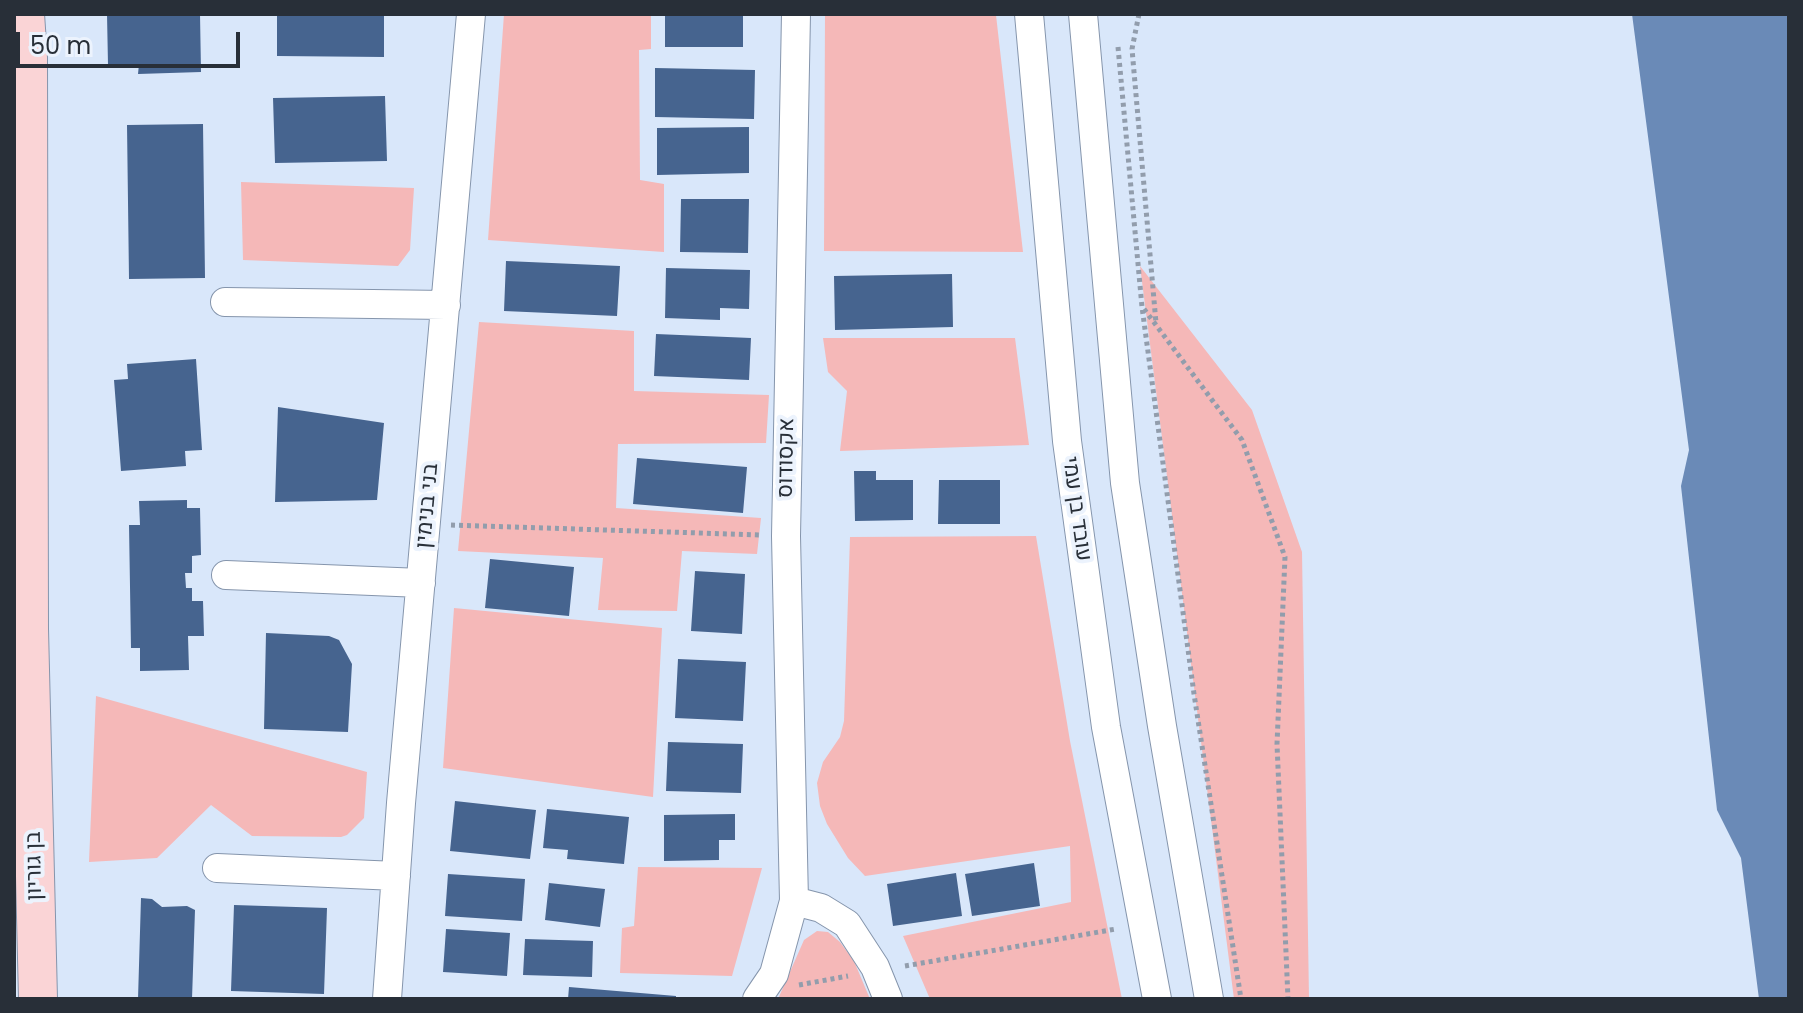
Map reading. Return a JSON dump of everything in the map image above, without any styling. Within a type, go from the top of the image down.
[{"type":"main road","name":"בן גוריון","points":[[25,14],[28,58],[29,629],[38,999]]},
{"type":"street","name":"בני בנימין","points":[[387,999],[471,14]]},
{"type":"street","name":"אקסודוס","points":[[760,995],[774,974],[794,901],[786,536],[796,14]]},
{"type":"street","name":"עובד בן עמי","points":[[1029,14],[1067,441],[1106,727],[1157,999]]},
{"type":"street","points":[[1083,14],[1125,483],[1141,597],[1209,999]]},
{"type":"street","points":[[225,302],[446,305]]},
{"type":"street","points":[[226,575],[421,583]]},
{"type":"street","points":[[217,868],[396,876]]},
{"type":"street","points":[[794,901],[821,908],[847,924],[877,971],[888,999]]},
{"type":"path","points":[[1139,14],[1132,49],[1156,324]]},
{"type":"path","points":[[1117,43],[1142,307],[1196,709],[1241,999]]},
{"type":"path","points":[[1106,292],[1142,307],[1242,440],[1285,557],[1277,744],[1288,999]]},
{"type":"path","points":[[426,524],[786,536]]},
{"type":"path","points":[[760,995],[1143,924]]},
{"type":"shaded area","points":[[504,14],[651,14],[651,49],[639,50],[640,180],[664,184],[664,252],[488,240]]},
{"type":"shaded area","points":[[825,14],[996,15],[1023,252],[824,251]]},
{"type":"shaded area","points":[[241,182],[414,188],[410,250],[398,266],[243,260]]},
{"type":"shaded area","points":[[1140,266],[1252,410],[1302,552],[1309,999],[1234,999]]},
{"type":"shaded area","points":[[479,322],[634,331],[634,391],[769,395],[766,443],[618,444],[616,508],[761,518],[757,554],[682,551],[677,611],[598,610],[603,558],[458,551]]},
{"type":"shaded area","points":[[823,338],[1015,338],[1029,445],[840,451],[847,391],[828,372]]},
{"type":"shaded area","points":[[1036,536],[1070,741],[1122,999],[930,999],[903,936],[1071,902],[1070,846],[865,876],[848,858],[827,824],[820,806],[817,783],[823,762],[840,737],[844,721],[850,537]]},
{"type":"shaded area","points":[[454,608],[662,628],[653,797],[443,768]]},
{"type":"shaded area","points":[[96,696],[367,772],[364,818],[341,837],[252,836],[211,805],[157,858],[89,862]]},
{"type":"shaded area","points":[[638,867],[762,868],[732,976],[620,973],[622,928],[634,926]]},
{"type":"shaded area","points":[[817,931],[828,932],[840,942],[854,961],[870,999],[778,999],[804,940]]},
{"type":"water","points":[[1632,14],[1789,14],[1789,999],[1759,999],[1741,858],[1717,810],[1681,486],[1689,450]]},
{"type":"building","points":[[107,14],[200,14],[201,72],[138,74],[139,64],[108,65]]},
{"type":"building","points":[[277,14],[384,14],[384,57],[277,56]]},
{"type":"building","points":[[665,14],[743,14],[743,47],[665,47]]},
{"type":"building","points":[[655,68],[755,70],[754,119],[655,117]]},
{"type":"building","points":[[385,96],[387,161],[275,163],[273,98]]},
{"type":"building","points":[[203,124],[205,278],[129,279],[127,125]]},
{"type":"building","points":[[749,127],[749,173],[657,175],[657,128]]},
{"type":"building","points":[[681,199],[749,199],[748,253],[680,252]]},
{"type":"building","points":[[506,261],[620,266],[617,316],[504,311]]},
{"type":"building","points":[[666,268],[750,270],[749,309],[720,308],[720,320],[665,318]]},
{"type":"building","points":[[952,274],[953,327],[835,330],[834,276]]},
{"type":"building","points":[[656,334],[751,338],[749,380],[654,376]]},
{"type":"building","points":[[196,359],[202,450],[185,451],[186,466],[121,471],[114,380],[128,379],[127,364]]},
{"type":"building","points":[[278,407],[384,423],[377,500],[275,502]]},
{"type":"building","points":[[637,458],[747,467],[743,513],[633,504]]},
{"type":"building","points":[[854,471],[876,471],[876,480],[913,480],[913,520],[855,521]]},
{"type":"building","points":[[939,480],[1000,480],[1000,524],[938,524]]},
{"type":"building","points":[[187,500],[187,508],[200,508],[201,555],[192,556],[192,573],[185,573],[186,588],[192,588],[192,601],[203,601],[204,636],[188,636],[189,670],[140,671],[140,648],[131,648],[129,525],[140,525],[139,501]]},
{"type":"building","points":[[490,559],[574,567],[569,616],[485,608]]},
{"type":"building","points":[[695,571],[745,574],[742,634],[691,631]]},
{"type":"building","points":[[266,633],[329,636],[339,640],[352,664],[348,732],[264,729]]},
{"type":"building","points":[[678,659],[746,662],[743,721],[675,718]]},
{"type":"building","points":[[668,742],[743,744],[741,793],[666,791]]},
{"type":"building","points":[[455,801],[536,810],[530,859],[450,851]]},
{"type":"building","points":[[547,809],[629,817],[624,864],[567,859],[568,850],[543,848]]},
{"type":"building","points":[[735,814],[735,840],[719,840],[719,860],[664,861],[664,815]]},
{"type":"building","points":[[1034,863],[1040,906],[972,916],[965,874]]},
{"type":"building","points":[[956,873],[962,916],[893,926],[887,884]]},
{"type":"building","points":[[448,874],[525,879],[522,921],[445,916]]},
{"type":"building","points":[[549,883],[605,889],[600,927],[545,920]]},
{"type":"building","points":[[141,898],[152,899],[162,907],[187,906],[195,910],[192,999],[138,999]]},
{"type":"building","points":[[234,905],[327,908],[324,994],[231,991]]},
{"type":"building","points":[[446,929],[510,933],[507,976],[443,972]]},
{"type":"building","points":[[525,939],[593,941],[592,977],[523,975]]},
{"type":"building","points":[[569,987],[676,996],[676,999],[568,999]]}]
